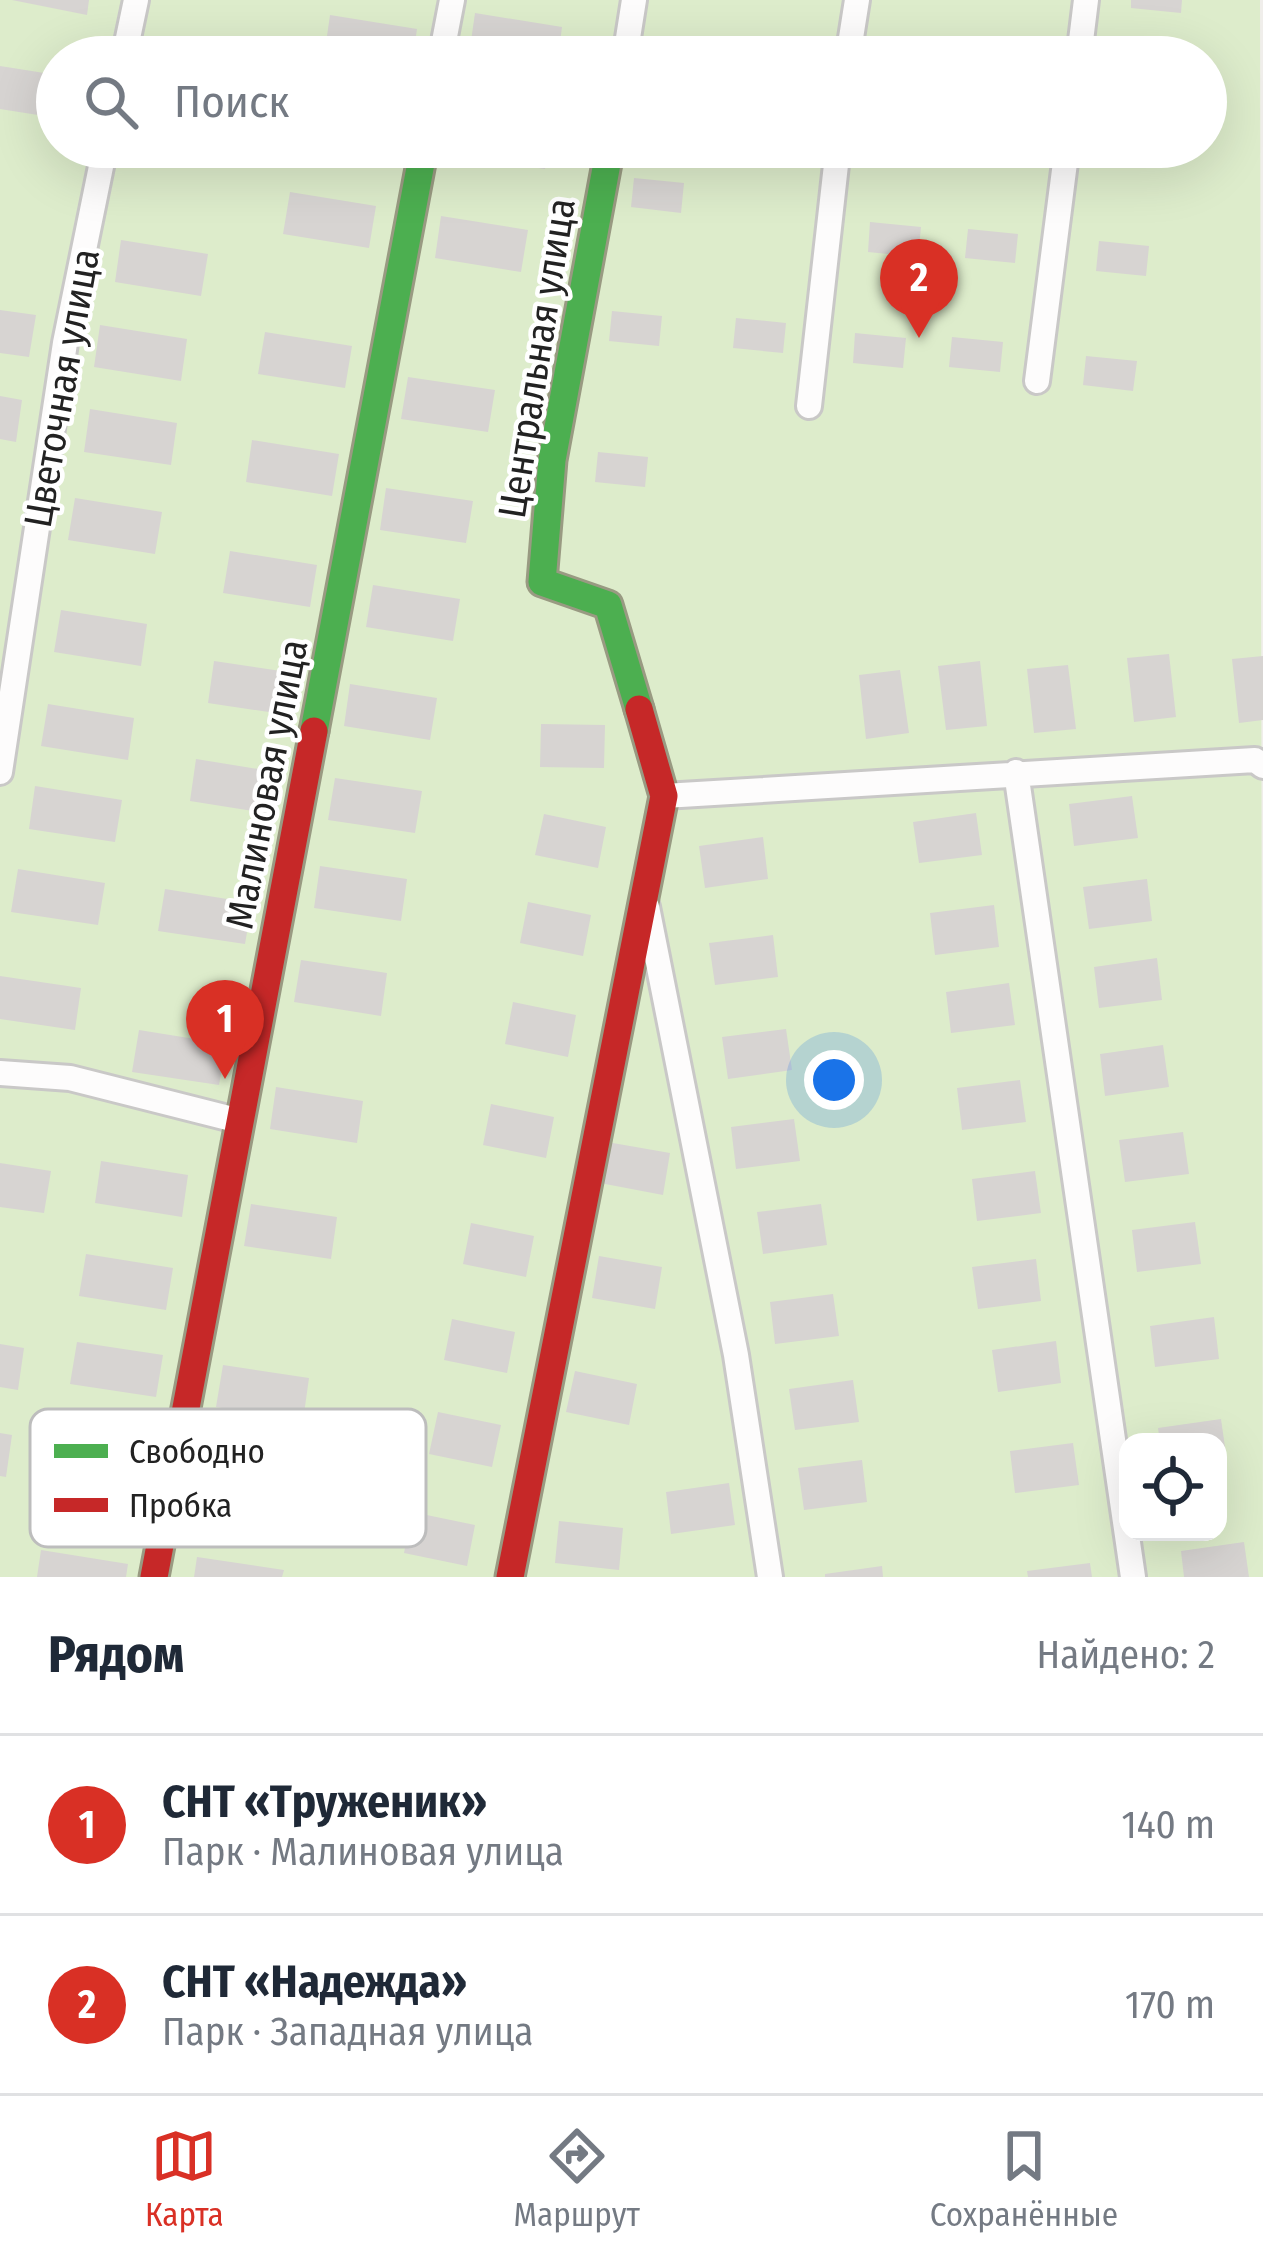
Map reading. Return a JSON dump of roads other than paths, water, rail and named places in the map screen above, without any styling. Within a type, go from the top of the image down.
[{"type":"street","points":[[128,36],[136,0]]},
{"type":"street","points":[[445,36],[452,0]]},
{"type":"street","points":[[628,36],[634,0]]},
{"type":"street","points":[[851,36],[857,0]]},
{"type":"street","points":[[1082,36],[1086,0]]},
{"type":"street","name":"Цветочная улица","points":[[0,772],[65,344],[101,168]]},
{"type":"street","name":"Малиновая улица","points":[[185,1409],[420,168]]},
{"type":"street","name":"Центральная улица","points":[[606,168],[552,460],[542,582],[608,605],[664,796]]},
{"type":"street","points":[[809,406],[836,168]]},
{"type":"street","points":[[1037,381],[1064,168]]},
{"type":"street","points":[[510,1577],[533,1436],[664,796],[1255,760],[1263,766]]},
{"type":"street","points":[[1016,772],[1133,1577]]},
{"type":"street","points":[[645,898],[736,1355],[770,1577]]},
{"type":"street","points":[[0,1072],[70,1078],[239,1121]]},
{"type":"street","name":"Малиновая улица","points":[[154,1577],[160,1547]]},
{"type":"place","name":"СНТ «Надежда»","points":[[919,338]]},
{"type":"place","name":"СНТ «Труженик»","points":[[225,1079]]}]
